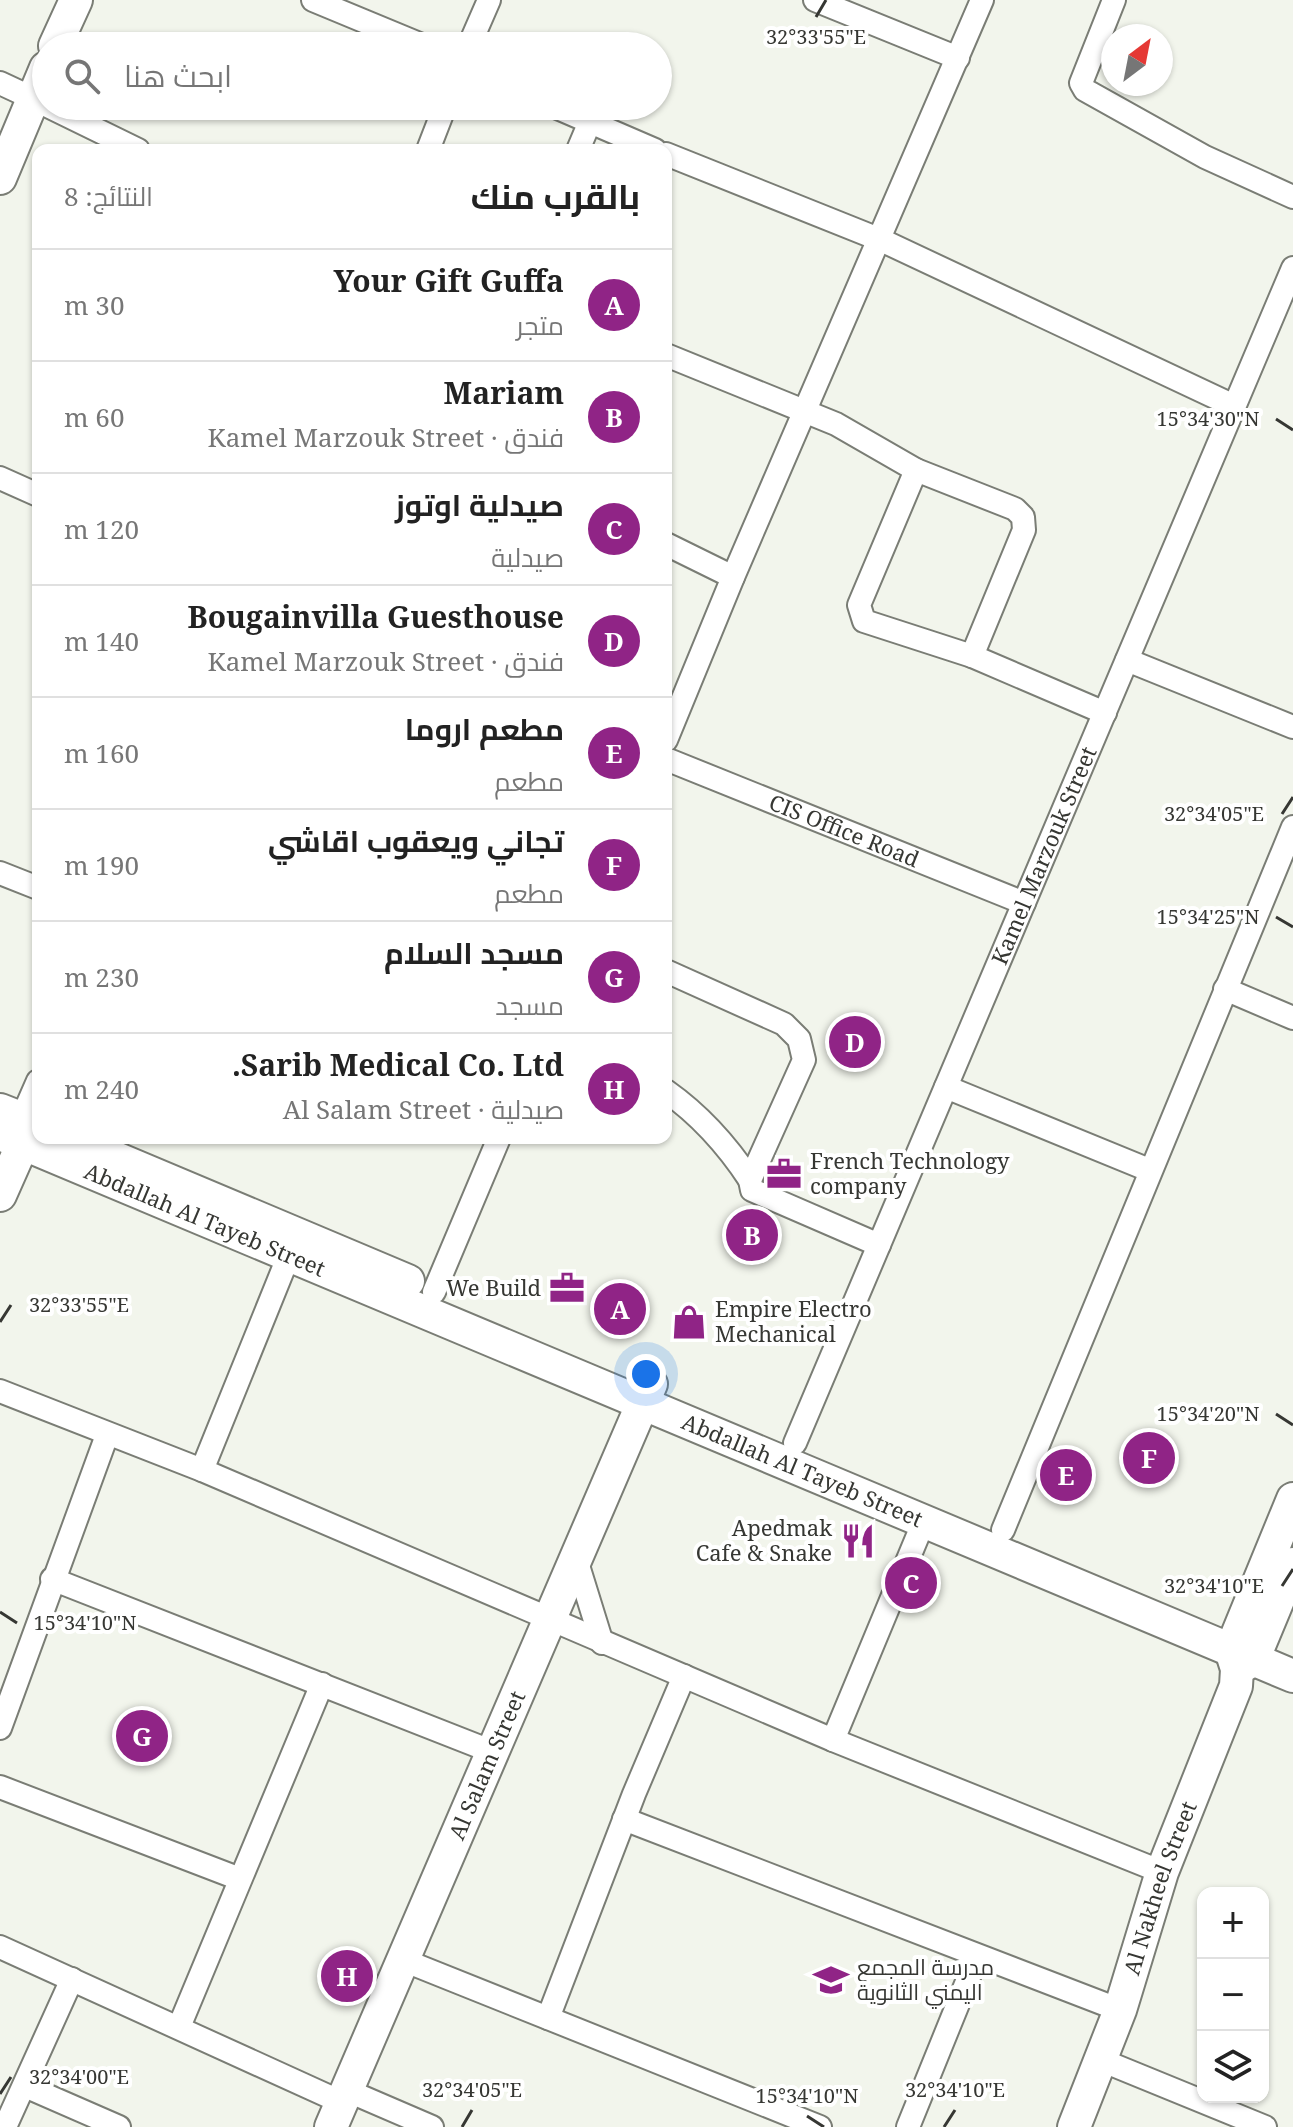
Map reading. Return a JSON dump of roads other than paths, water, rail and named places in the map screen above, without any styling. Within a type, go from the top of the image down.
[{"type":"main road","points":[[61,32],[76,0]]},
{"type":"main road","points":[[0,178],[32,120]]},
{"type":"main road","points":[[0,1195],[18,1128]]},
{"type":"main road","name":"Abdallah Al Tayeb Street","points":[[52,1144],[289,1255],[648,1393],[795,1443],[1003,1530],[1293,1676]]},
{"type":"main road","name":"Abdallah Al Tayeb Street","points":[[82,1144],[434,1292],[924,1521],[1244,1650],[1293,1652]]},
{"type":"main road","name":"Al Salam Street","points":[[339,2106],[648,1393]]},
{"type":"main road","points":[[1244,1650],[1293,1499]]},
{"type":"main road","points":[[1244,1650],[1293,1564]]},
{"type":"main road","name":"Al Nakheel Street","points":[[1074,2127],[1120,2010],[1162,1872],[1232,1699],[1244,1650]]},
{"type":"street","points":[[313,0],[390,32]]},
{"type":"street","points":[[475,32],[489,0]]},
{"type":"street","points":[[815,0],[958,58]]},
{"type":"street","points":[[672,725],[982,0]]},
{"type":"street","points":[[1114,0],[1081,83],[1085,90],[1205,157],[1293,197]]},
{"type":"street","points":[[0,83],[32,98]]},
{"type":"street","points":[[77,120],[126,144]]},
{"type":"street","points":[[433,144],[440,120]]},
{"type":"street","points":[[581,120],[640,144]]},
{"type":"street","points":[[581,144],[589,124]]},
{"type":"street","points":[[672,156],[881,240],[1234,406]]},
{"type":"street","name":"Kamel Marzouk Street","points":[[795,1443],[1234,406],[1291,280]]},
{"type":"street","points":[[672,357],[806,411],[877,445],[916,470],[1015,509],[1023,517],[1024,530],[972,656]]},
{"type":"street","points":[[916,470],[859,605],[864,621],[972,656],[1105,713]]},
{"type":"street","points":[[0,478],[32,492]]},
{"type":"street","points":[[672,547],[733,577]]},
{"type":"street","points":[[1127,660],[1293,727]]},
{"type":"street","name":"CIS Office Road","points":[[672,761],[1024,903]]},
{"type":"street","points":[[1003,1530],[1293,827]]},
{"type":"street","points":[[0,873],[32,886]]},
{"type":"street","points":[[672,974],[784,1024],[799,1039],[804,1060],[750,1180]]},
{"type":"street","points":[[1225,989],[1293,1018]]},
{"type":"street","points":[[946,1087],[1149,1170]]},
{"type":"street","points":[[18,1128],[32,1095]]},
{"type":"street","points":[[672,1095],[688,1107],[732,1153],[750,1180],[752,1190],[879,1245]]},
{"type":"street","points":[[434,1292],[496,1144]]},
{"type":"street","points":[[202,1470],[289,1255]]},
{"type":"street","points":[[0,1391],[202,1470],[833,1740],[1162,1872]]},
{"type":"street","points":[[0,1728],[107,1435]]},
{"type":"street","points":[[833,1740],[924,1521]]},
{"type":"street","points":[[576,1559],[602,1643]]},
{"type":"street","points":[[52,1579],[493,1752]]},
{"type":"street","points":[[548,2018],[624,1819],[684,1676]]},
{"type":"street","points":[[179,2027],[322,1684]]},
{"type":"street","points":[[0,1787],[240,1879]]},
{"type":"street","points":[[624,1819],[1120,2010]]},
{"type":"street","points":[[0,1947],[179,2027],[339,2106],[432,2127]]},
{"type":"street","points":[[908,2127],[977,1957]]},
{"type":"street","points":[[403,1960],[820,2127]]},
{"type":"street","points":[[5,2127],[13,2096],[72,1979]]},
{"type":"street","points":[[1101,2060],[1265,2127]]},
{"type":"street","points":[[13,2096],[119,2127]]},
{"type":"place","name":"Bougainvilla Guesthouse","points":[[855,1042]]},
{"type":"place","name":"French Technology company","points":[[784,1174]]},
{"type":"place","name":"Mariam","points":[[752,1235]]},
{"type":"place","name":"We Build","points":[[567,1288]]},
{"type":"place","name":"Your Gift Guffa","points":[[620,1309]]},
{"type":"place","name":"Empire Electro Mechanical","points":[[689,1322]]},
{"type":"place","name":"تجاني ويعقوب اقاشي","points":[[1149,1458]]},
{"type":"place","name":"مطعم اروما","points":[[1066,1475]]},
{"type":"place","name":"Apedmak Cafe & Snake","points":[[858,1541]]},
{"type":"place","name":"صيدلية اوتوز","points":[[911,1583]]},
{"type":"place","name":"مسجد السلام","points":[[142,1736]]},
{"type":"place","name":"Sarib Medical Co. Ltd.","points":[[347,1976]]},
{"type":"place","name":"مدرسة المجمع اليمني الثانوية","points":[[831,1980]]}]
